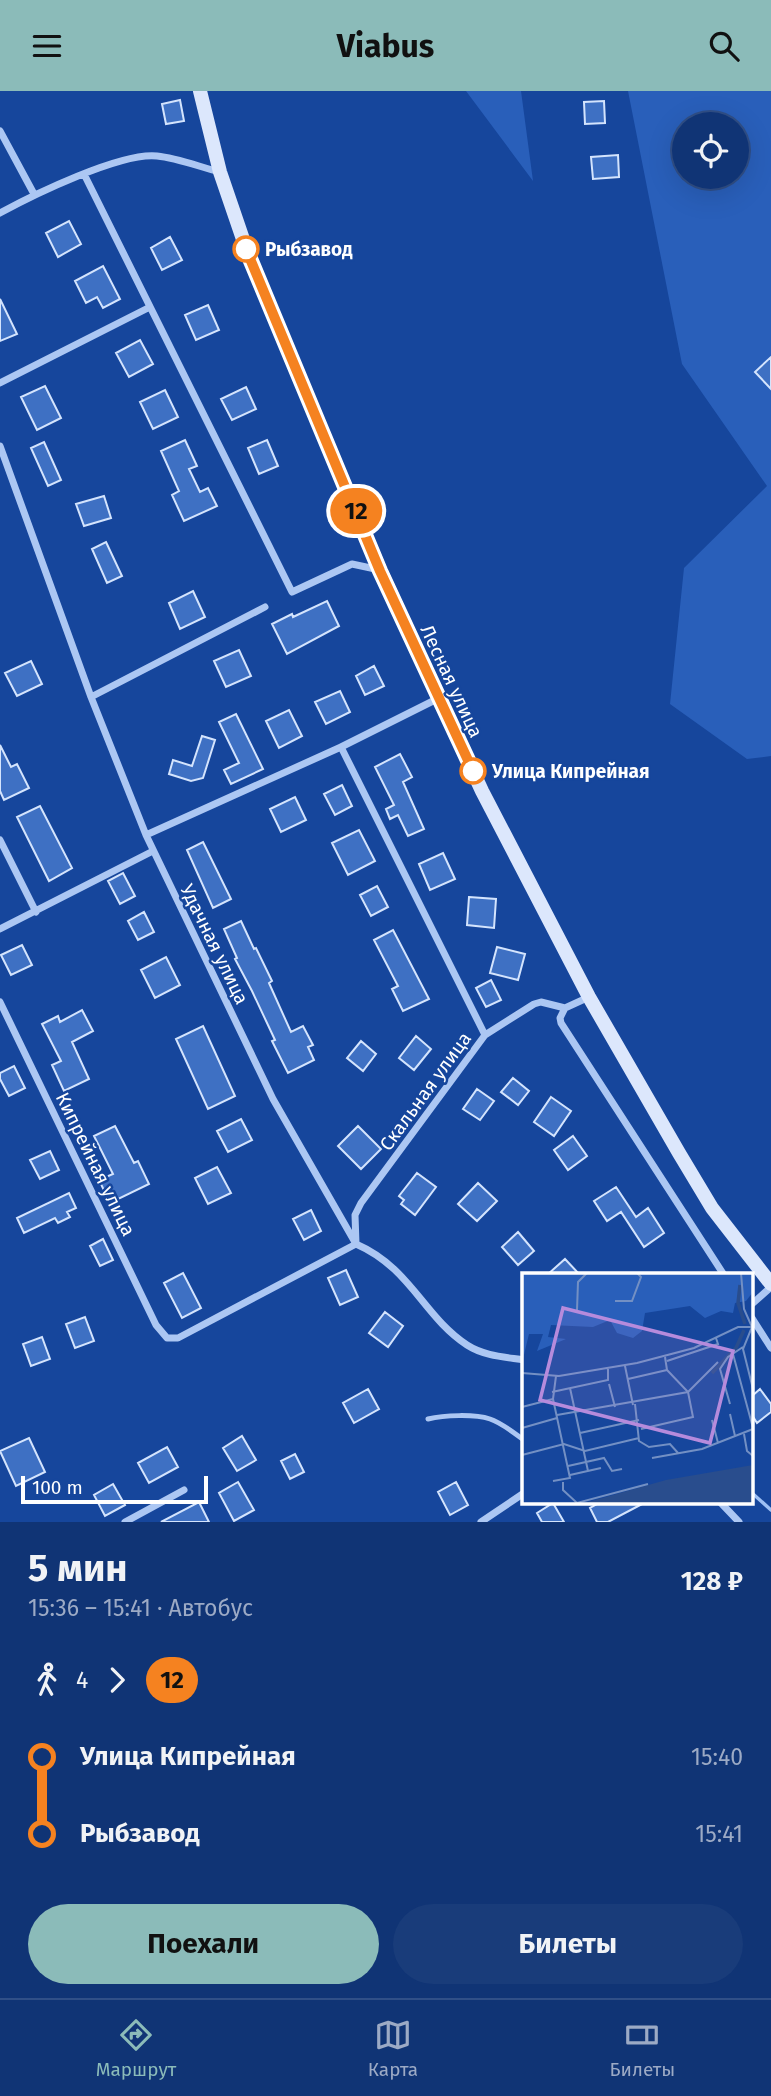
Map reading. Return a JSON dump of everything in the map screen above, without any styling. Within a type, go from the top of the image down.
[{"type":"main road","name":"Лесная улица","points":[[200,91],[220,171],[247,251],[380,571],[482,790],[589,997],[712,1208],[771,1286]]},
{"type":"street","points":[[0,131],[34,194]]},
{"type":"street","points":[[0,213],[34,194],[126,160],[156,155],[220,171]]},
{"type":"street","points":[[83,174],[292,591],[352,564],[380,571]]},
{"type":"street","points":[[0,383],[150,307]]},
{"type":"street","name":"Удачная улица","points":[[0,446],[91,697],[153,851],[273,1099],[356,1244]]},
{"type":"street","points":[[91,697],[265,607]]},
{"type":"street","points":[[146,835],[341,747],[439,698]]},
{"type":"street","points":[[341,747],[485,1035]]},
{"type":"street","points":[[0,840],[36,912]]},
{"type":"street","points":[[0,929],[153,851]]},
{"type":"street","name":"Скальная улица","points":[[356,1244],[355,1215],[361,1203],[485,1035],[534,1004],[541,1002],[565,1008],[589,997]]},
{"type":"street","name":"Кипрейная улица","points":[[0,1002],[156,1325],[167,1338],[178,1338],[356,1244]]},
{"type":"street","points":[[565,1008],[560,1017],[561,1023],[723,1273]]},
{"type":"street","points":[[356,1244],[378,1255],[396,1269],[449,1329],[467,1344],[486,1353],[522,1360]]},
{"type":"street","points":[[754,1302],[771,1286]]},
{"type":"street","points":[[754,1321],[771,1348]]},
{"type":"street","points":[[125,1522],[184,1490]]},
{"type":"street","points":[[481,1522],[522,1494]]},
{"type":"street","points":[[723,1505],[739,1522]]},
{"type":"lane","points":[[428,1419],[440,1416],[486,1418],[522,1439]]},
{"type":"shaded area","points":[[466,91],[521,91],[533,181]]},
{"type":"shaded area","points":[[628,91],[771,91],[771,756],[747,759],[670,704],[684,568],[767,486],[682,364]]},
{"type":"building","points":[[180,100],[184,121],[166,124],[162,104]]},
{"type":"building","points":[[604,101],[605,123],[585,124],[584,102]]},
{"type":"building","points":[[618,155],[619,177],[593,179],[591,157]]},
{"type":"building","points":[[69,221],[81,244],[58,257],[46,233]]},
{"type":"building","points":[[170,237],[182,260],[162,270],[151,248]]},
{"type":"building","points":[[103,266],[120,299],[103,308],[97,297],[86,303],[75,281]]},
{"type":"building","points":[[0,299],[17,334],[0,341]]},
{"type":"building","points":[[208,305],[219,330],[196,340],[185,315]]},
{"type":"building","points":[[140,340],[153,364],[129,377],[116,353]]},
{"type":"building","points":[[771,357],[771,389],[755,372]]},
{"type":"building","points":[[45,386],[61,418],[37,430],[21,397]]},
{"type":"building","points":[[246,387],[256,409],[232,420],[221,399]]},
{"type":"building","points":[[165,390],[178,417],[153,429],[140,402]]},
{"type":"building","points":[[185,440],[197,466],[189,469],[200,492],[208,488],[217,506],[184,521],[172,495],[179,491],[161,451]]},
{"type":"building","points":[[267,440],[278,466],[259,474],[248,448]]},
{"type":"building","points":[[44,442],[61,480],[48,486],[31,448]]},
{"type":"building","points":[[104,496],[111,518],[84,526],[76,504]]},
{"type":"building","points":[[106,542],[122,576],[107,583],[92,549]]},
{"type":"building","points":[[193,591],[205,617],[180,629],[169,603]]},
{"type":"building","points":[[327,601],[339,626],[287,654],[272,624]]},
{"type":"building","points":[[239,650],[251,676],[226,687],[214,661]]},
{"type":"building","points":[[31,661],[42,684],[17,696],[5,673]]},
{"type":"building","points":[[374,666],[384,686],[365,695],[356,676]]},
{"type":"building","points":[[340,691],[350,712],[326,724],[315,702]]},
{"type":"building","points":[[289,710],[302,736],[279,748],[266,721]]},
{"type":"building","points":[[236,714],[263,769],[231,784],[224,770],[239,763],[219,722]]},
{"type":"building","points":[[202,736],[215,740],[203,778],[191,781],[169,774],[173,760],[192,766]]},
{"type":"building","points":[[0,745],[11,767],[17,764],[29,788],[4,800],[0,791]]},
{"type":"building","points":[[400,754],[412,777],[403,782],[424,829],[408,836],[398,815],[390,819],[386,809],[394,805],[375,767]]},
{"type":"building","points":[[342,785],[352,806],[335,815],[324,794]]},
{"type":"building","points":[[295,797],[306,820],[281,832],[270,809]]},
{"type":"building","points":[[40,806],[72,868],[49,881],[17,817]]},
{"type":"building","points":[[359,830],[375,861],[348,875],[332,843]]},
{"type":"building","points":[[203,842],[231,899],[213,908],[187,850]]},
{"type":"building","points":[[443,853],[455,879],[430,890],[419,864]]},
{"type":"building","points":[[123,873],[135,896],[120,904],[108,881]]},
{"type":"building","points":[[377,886],[388,907],[371,916],[360,895]]},
{"type":"building","points":[[469,897],[496,899],[494,928],[467,925]]},
{"type":"building","points":[[144,912],[154,932],[138,940],[128,921]]},
{"type":"building","points":[[241,921],[272,981],[269,983],[291,1032],[303,1026],[313,1045],[308,1047],[314,1060],[288,1073],[272,1041],[275,1040],[235,959],[237,958],[224,929]]},
{"type":"building","points":[[393,930],[429,999],[403,1011],[392,989],[398,986],[374,940]]},
{"type":"building","points":[[22,945],[32,965],[11,975],[1,955]]},
{"type":"building","points":[[497,947],[525,954],[518,980],[490,973]]},
{"type":"building","points":[[166,957],[180,985],[155,998],[141,970]]},
{"type":"building","points":[[491,980],[501,1000],[486,1007],[476,988]]},
{"type":"building","points":[[82,1010],[93,1031],[72,1042],[89,1079],[64,1091],[52,1065],[61,1061],[42,1024],[58,1016],[60,1022]]},
{"type":"building","points":[[203,1026],[235,1096],[208,1109],[176,1039]]},
{"type":"building","points":[[416,1036],[431,1049],[414,1070],[399,1058]]},
{"type":"building","points":[[361,1041],[376,1054],[363,1071],[347,1058]]},
{"type":"building","points":[[14,1066],[25,1088],[9,1096],[0,1079],[0,1073]]},
{"type":"building","points":[[513,1078],[529,1091],[518,1105],[501,1092]]},
{"type":"building","points":[[477,1089],[494,1101],[480,1120],[463,1109]]},
{"type":"building","points":[[551,1097],[571,1111],[554,1136],[534,1122]]},
{"type":"building","points":[[241,1119],[252,1140],[228,1152],[217,1131]]},
{"type":"building","points":[[115,1126],[134,1163],[138,1161],[149,1184],[110,1203],[99,1180],[113,1174],[94,1136]]},
{"type":"building","points":[[358,1126],[381,1149],[361,1169],[338,1146]]},
{"type":"building","points":[[573,1136],[587,1156],[568,1170],[554,1150]]},
{"type":"building","points":[[50,1151],[59,1170],[40,1179],[30,1160]]},
{"type":"building","points":[[217,1167],[231,1193],[208,1204],[195,1178]]},
{"type":"building","points":[[417,1173],[436,1187],[415,1215],[401,1204],[404,1200],[399,1196]]},
{"type":"building","points":[[478,1183],[497,1201],[477,1221],[458,1204]]},
{"type":"building","points":[[616,1187],[636,1217],[648,1208],[664,1233],[644,1247],[621,1212],[607,1221],[594,1201]]},
{"type":"building","points":[[69,1193],[76,1208],[67,1212],[70,1217],[58,1223],[55,1218],[24,1233],[17,1218]]},
{"type":"building","points":[[311,1210],[321,1231],[304,1240],[293,1219]]},
{"type":"building","points":[[518,1232],[534,1251],[518,1265],[502,1247]]},
{"type":"building","points":[[103,1239],[113,1260],[100,1266],[90,1246]]},
{"type":"building","points":[[565,1259],[578,1273],[549,1273]]},
{"type":"building","points":[[346,1270],[358,1297],[340,1305],[328,1278]]},
{"type":"building","points":[[183,1273],[201,1308],[182,1318],[164,1283]]},
{"type":"building","points":[[385,1312],[403,1326],[388,1347],[369,1333]]},
{"type":"building","points":[[85,1317],[94,1341],[75,1348],[66,1324]]},
{"type":"building","points":[[42,1337],[50,1359],[31,1366],[23,1344]]},
{"type":"building","points":[[368,1389],[379,1409],[354,1423],[343,1403]]},
{"type":"building","points":[[760,1389],[771,1404],[771,1412],[757,1423],[754,1418],[754,1394]]},
{"type":"building","points":[[242,1436],[256,1460],[237,1471],[223,1448]]},
{"type":"building","points":[[29,1438],[45,1472],[16,1486],[0,1451]]},
{"type":"building","points":[[167,1447],[178,1467],[149,1483],[138,1463]]},
{"type":"building","points":[[295,1454],[304,1472],[290,1479],[281,1461]]},
{"type":"building","points":[[238,1482],[254,1510],[234,1521],[219,1493]]},
{"type":"building","points":[[456,1482],[468,1505],[450,1515],[438,1492]]},
{"type":"building","points":[[113,1484],[125,1505],[105,1516],[94,1495]]},
{"type":"building","points":[[199,1502],[209,1522],[161,1522]]},
{"type":"building","points":[[554,1505],[564,1522],[542,1522],[537,1513]]},
{"type":"building","points":[[595,1505],[640,1505],[608,1522],[597,1522],[590,1508]]},
{"type":"waterway","points":[[754,1495],[771,1510]]},
{"type":"bus line","name":"12","points":[[246,249],[380,571],[473,771]]},
{"type":"place","name":"Рыбзавод","points":[[246,249]]},
{"type":"place","name":"Улица Кипрейная","points":[[473,771]]}]
